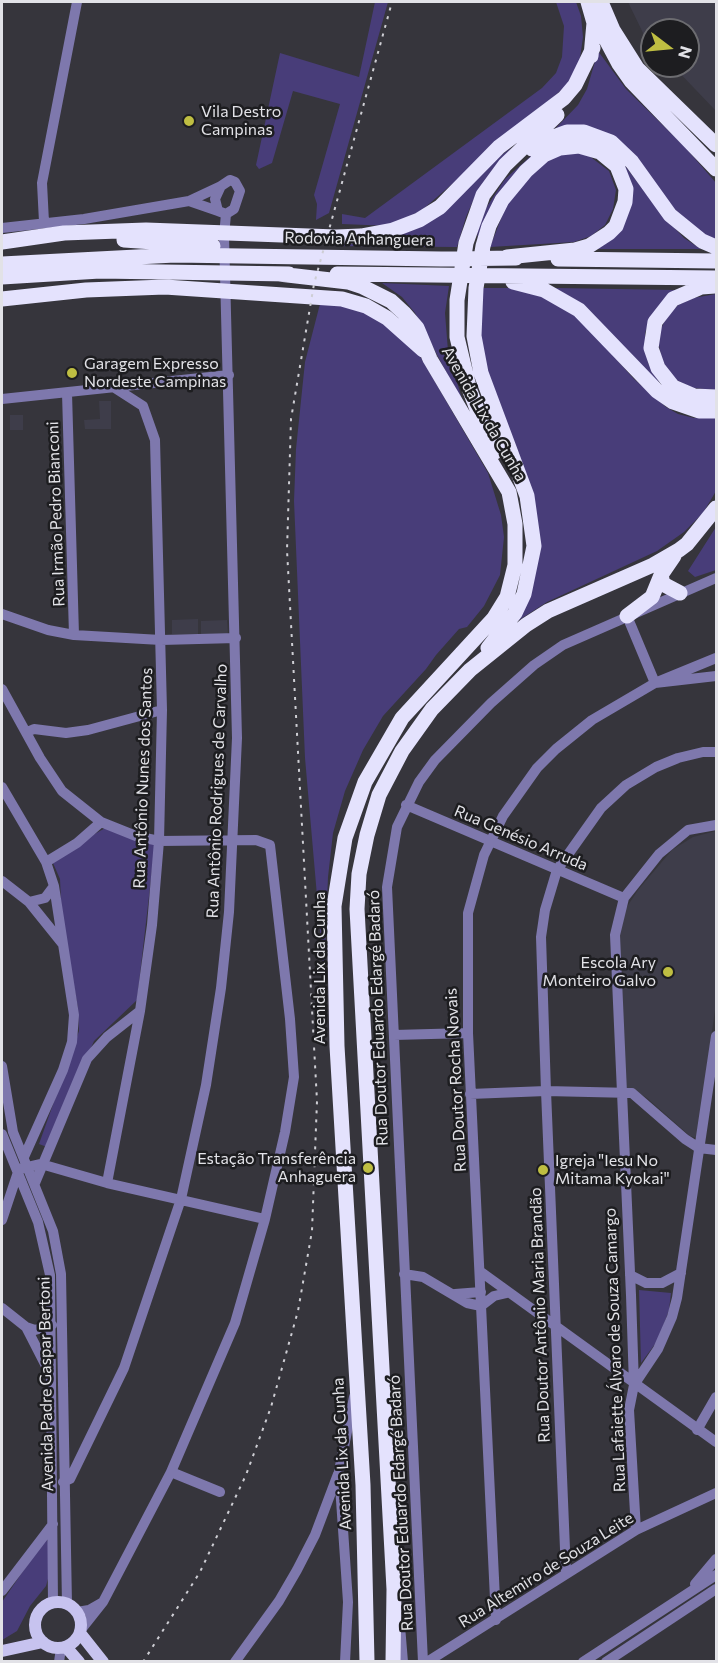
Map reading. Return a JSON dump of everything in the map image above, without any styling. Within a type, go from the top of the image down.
[{"type":"highway","points":[[509,492],[470,391],[457,338],[457,300],[466,243],[483,195],[505,165],[575,95],[585,80],[593,48],[593,5]]},
{"type":"highway","points":[[593,5],[613,30],[637,68],[717,145]]},
{"type":"highway","points":[[593,5],[619,64],[631,81],[717,169]]},
{"type":"highway","points":[[2,242],[64,233],[146,230],[336,237],[361,236],[393,230],[419,220],[440,207],[499,147],[564,98],[582,73],[593,48]]},
{"type":"highway","points":[[483,195],[540,141],[567,132],[584,132],[611,142],[622,150],[669,215],[697,237],[717,247]]},
{"type":"highway","points":[[393,1662],[394,1589],[357,909],[359,874],[367,835],[388,774],[419,725],[470,670],[514,613],[529,577],[534,546],[527,496],[481,373],[474,336],[483,246],[489,226],[502,200],[543,155],[569,146],[590,147],[610,159],[616,166],[626,189],[625,202],[619,220],[609,233],[600,240],[575,250],[507,257]]},
{"type":"highway","points":[[2,242],[138,240],[254,250],[288,256]]},
{"type":"highway","name":"Rodovia Anhanguera","points":[[3,274],[164,255],[717,261]]},
{"type":"highway","points":[[682,259],[717,256]]},
{"type":"highway","name":"Rodovia Anhanguera","points":[[3,274],[111,271],[479,281],[717,278]]},
{"type":"highway","name":"Avenida Lix da Cunha","points":[[279,274],[348,282],[391,302],[417,328],[430,359],[509,492],[516,544],[515,565],[507,597],[494,618],[416,701],[386,741],[364,782],[353,812],[341,862],[334,906],[335,972],[363,1485],[367,1662]]},
{"type":"highway","points":[[479,281],[531,286],[561,298],[598,328],[657,391],[682,406],[699,411],[717,411]]},
{"type":"highway","points":[[717,286],[701,286],[672,298],[655,322],[651,348],[658,368],[674,387],[694,396],[717,397]]},
{"type":"highway","points":[[3,299],[86,290],[165,288],[342,299],[366,306],[396,324],[430,359]]},
{"type":"highway","points":[[470,670],[526,625],[548,611],[653,566],[679,550],[694,537],[717,508]]},
{"type":"highway","points":[[627,616],[652,597],[661,575],[679,550]]},
{"type":"highway","points":[[661,575],[663,584],[680,593]]},
{"type":"main road","points":[[80,1632],[63,1647],[51,1647],[43,1642],[36,1625],[39,1613],[53,1603],[67,1604],[77,1612],[80,1632],[103,1662]]},
{"type":"main road","points":[[4,1650],[36,1625]]},
{"type":"main road","points":[[4,1650],[43,1642]]},
{"type":"main road","points":[[63,1647],[79,1662]]},
{"type":"street","points":[[44,222],[42,183],[77,2]]},
{"type":"street","points":[[2,228],[84,219],[189,201],[230,180],[235,182],[240,191],[234,209],[223,216],[189,201]]},
{"type":"street","name":"Rua Antônio Rodrigues de Carvalho","points":[[63,1482],[70,1479],[124,1368],[181,1199],[214,1037],[229,912],[237,738],[223,216],[215,199],[221,186]]},
{"type":"street","points":[[2,399],[229,375]]},
{"type":"street","name":"Rua Antônio Nunes dos Santos","points":[[107,1183],[140,1011],[152,926],[159,841],[162,710],[155,440],[143,406],[115,388]]},
{"type":"street","name":"Rua Irmão Pedro Bianconi","points":[[67,393],[74,634]]},
{"type":"street","name":"Rua Doutor Eduardo Edargé Badaró","points":[[425,1662],[404,1274],[387,887],[392,850],[406,805],[435,760],[491,703],[534,665],[563,645],[717,578]]},
{"type":"street","points":[[2,614],[48,630],[74,634],[161,640],[236,638]]},
{"type":"street","points":[[627,616],[656,683],[717,676]]},
{"type":"street","name":"Rua Doutor Rocha Novais","points":[[496,1620],[481,1272],[470,1094],[468,913],[489,842],[516,796],[556,749],[592,720],[656,683],[717,658]]},
{"type":"street","points":[[2,689],[40,758],[62,791],[101,822],[136,837],[159,841],[234,840],[270,844],[294,1077],[265,1219],[235,1323],[171,1472],[103,1602],[80,1632]]},
{"type":"street","points":[[27,732],[34,729],[66,733],[88,730],[162,710]]},
{"type":"street","name":"Rua Doutor Antônio Maria Brandão","points":[[566,1573],[541,937],[545,910],[557,870],[601,808],[626,785],[656,767],[678,758],[704,752],[717,753]]},
{"type":"street","points":[[2,787],[46,862],[54,886],[74,1015],[72,1042],[63,1070],[37,1128],[26,1161],[19,1168],[2,1220]]},
{"type":"street","name":"Rua Genésio Arruda","points":[[406,805],[624,898]]},
{"type":"street","points":[[46,862],[77,843],[101,822]]},
{"type":"street","name":"Rua Lafaiette Álvaro de Souza Camargo","points":[[636,1530],[629,1410],[634,1385],[631,1295],[620,1092],[615,935],[624,898],[643,872],[673,841],[688,830],[717,825]]},
{"type":"street","points":[[2,881],[29,903],[62,943]]},
{"type":"street","points":[[29,903],[45,898],[54,886]]},
{"type":"street","points":[[7,1207],[23,1190],[35,1183],[41,1164],[87,1059],[107,1036],[140,1011]]},
{"type":"street","points":[[394,1035],[468,1033]]},
{"type":"street","points":[[634,1385],[658,1349],[672,1317],[677,1298],[717,1036]]},
{"type":"street","name":"Avenida Padre Gaspar Bertoni","points":[[2,1066],[14,1132],[52,1231],[61,1274],[67,1604]]},
{"type":"street","points":[[470,1094],[546,1091],[632,1093],[699,1148],[717,1150]]},
{"type":"street","points":[[14,1132],[37,1128]]},
{"type":"street","name":"Avenida Padre Gaspar Bertoni","points":[[2,1134],[38,1222],[50,1275],[53,1603]]},
{"type":"street","points":[[26,1161],[107,1183],[265,1219]]},
{"type":"street","points":[[481,1272],[634,1385],[717,1442]]},
{"type":"street","points":[[630,1275],[646,1283],[662,1283],[681,1273]]},
{"type":"street","points":[[404,1274],[423,1277],[467,1303],[481,1306],[494,1296],[507,1293]]},
{"type":"street","points":[[631,1295],[646,1283]]},
{"type":"street","points":[[662,1283],[677,1298]]},
{"type":"street","points":[[454,1294],[481,1292]]},
{"type":"street","points":[[2,1308],[26,1327],[35,1330],[52,1324]]},
{"type":"street","points":[[26,1327],[44,1357],[50,1378]]},
{"type":"street","points":[[235,1662],[279,1601],[315,1534],[339,1471],[357,1382]]},
{"type":"street","points":[[697,1430],[717,1397]]},
{"type":"street","points":[[339,1471],[348,1602],[345,1662]]},
{"type":"street","points":[[171,1472],[220,1492]]},
{"type":"street","name":"Rua Altemiro de Souza Leite","points":[[425,1662],[496,1620],[636,1530],[717,1493]]},
{"type":"street","points":[[2,1591],[53,1524]]},
{"type":"street","points":[[686,1594],[717,1559]]},
{"type":"street","points":[[583,1662],[717,1575]]},
{"type":"street","points":[[394,1589],[403,1662]]},
{"type":"street","points":[[606,1662],[717,1589]]},
{"type":"street","points":[[77,1612],[89,1610],[103,1602]]},
{"type":"street","points":[[656,1613],[664,1623]]},
{"type":"street","points":[[59,1662],[63,1647]]},
{"type":"shaded area","points":[[375,2],[388,2],[329,213],[316,220],[317,204],[314,195],[340,104],[293,91],[272,163],[259,169],[256,165],[280,53],[359,77]]},
{"type":"shaded area","points":[[556,2],[576,2],[581,16],[583,37],[579,65],[573,80],[422,210],[391,226],[342,224],[342,214],[365,218],[542,88],[556,73],[562,57],[564,26]]},
{"type":"shaded area","points":[[628,2],[716,2],[716,111],[684,78],[700,78],[700,18],[640,18],[640,27]]},
{"type":"shaded area","points":[[598,51],[626,89],[685,147],[716,183],[716,242],[689,228],[641,167],[553,131],[578,105],[587,89]]},
{"type":"shaded area","points":[[567,137],[597,142],[611,152],[626,167],[664,217],[684,238],[701,249],[592,249],[610,237],[623,219],[628,202],[627,183],[620,167],[610,155],[595,146],[568,142],[549,148],[528,163],[510,181],[485,222],[478,242],[477,229],[486,208],[505,179],[540,148]]},
{"type":"shaded area","points":[[511,148],[476,194],[457,247],[334,246],[336,240],[396,233]]},
{"type":"shaded area","points":[[570,151],[588,155],[609,171],[616,190],[613,209],[605,225],[591,236],[574,242],[490,247],[509,198],[543,161]]},
{"type":"shaded area","points":[[382,283],[449,286],[445,313],[448,351],[464,406],[415,313],[402,297]]},
{"type":"shaded area","points":[[481,288],[511,288],[540,296],[563,307],[582,321],[634,379],[666,407],[678,414],[694,418],[716,417],[716,491],[703,513],[684,532],[657,551],[547,602],[513,624],[536,528],[478,347]]},
{"type":"shaded area","points":[[555,288],[676,290],[650,319],[645,333],[648,363],[660,384],[657,386],[592,313]]},
{"type":"shaded area","points":[[716,294],[716,390],[693,388],[676,380],[662,361],[659,345],[660,331],[666,318],[678,305],[693,298]]},
{"type":"shaded area","points":[[321,300],[366,310],[417,351],[488,473],[501,515],[504,537],[500,575],[484,606],[467,627],[459,629],[383,716],[363,750],[345,791],[333,833],[328,877],[324,976],[305,758],[294,501],[296,449],[305,362]]},
{"type":"shaded area","points":[[99,401],[111,401],[111,429],[85,429],[84,420],[100,419]]},
{"type":"shaded area","points":[[10,415],[23,415],[23,430],[10,430]]},
{"type":"shaded area","points":[[716,527],[716,570],[695,577],[688,571]]},
{"type":"shaded area","points":[[198,619],[198,634],[172,634],[172,620]]},
{"type":"shaded area","points":[[227,620],[228,634],[201,635],[201,621]]},
{"type":"shaded area","points":[[107,827],[155,844],[137,1000],[94,1041],[47,1147],[39,1144],[79,1031],[78,1008],[62,922],[60,879],[53,863],[61,853]]},
{"type":"shaded area","name":"Escola Ary Monteiro Galvo","points":[[716,831],[716,1003],[697,1138],[690,1136],[647,1098],[634,1090],[623,1089],[619,941],[623,913],[638,890],[672,850],[693,837]]},
{"type":"shaded area","points":[[639,1290],[671,1293],[669,1310],[658,1340],[641,1363]]},
{"type":"shaded area","points":[[47,1536],[51,1568],[46,1586],[30,1606],[17,1631],[2,1640],[2,1602]]},
{"type":"railway","points":[[143,1662],[200,1572],[246,1475],[271,1407],[298,1311],[312,1231],[317,1101],[287,550],[291,419],[314,284],[392,2]]},
{"type":"place","name":"Vila Destro Campinas","points":[[189,121]]},
{"type":"place","name":"Garagem Expresso Nordeste Campinas","points":[[72,373]]},
{"type":"place","name":"Escola Ary Monteiro Galvo","points":[[668,972]]},
{"type":"place","name":"Estação Transferência Anhaguera","points":[[368,1168]]},
{"type":"place","name":"Igreja \"Iesu No Mitama Kyokai\"","points":[[543,1170]]}]
